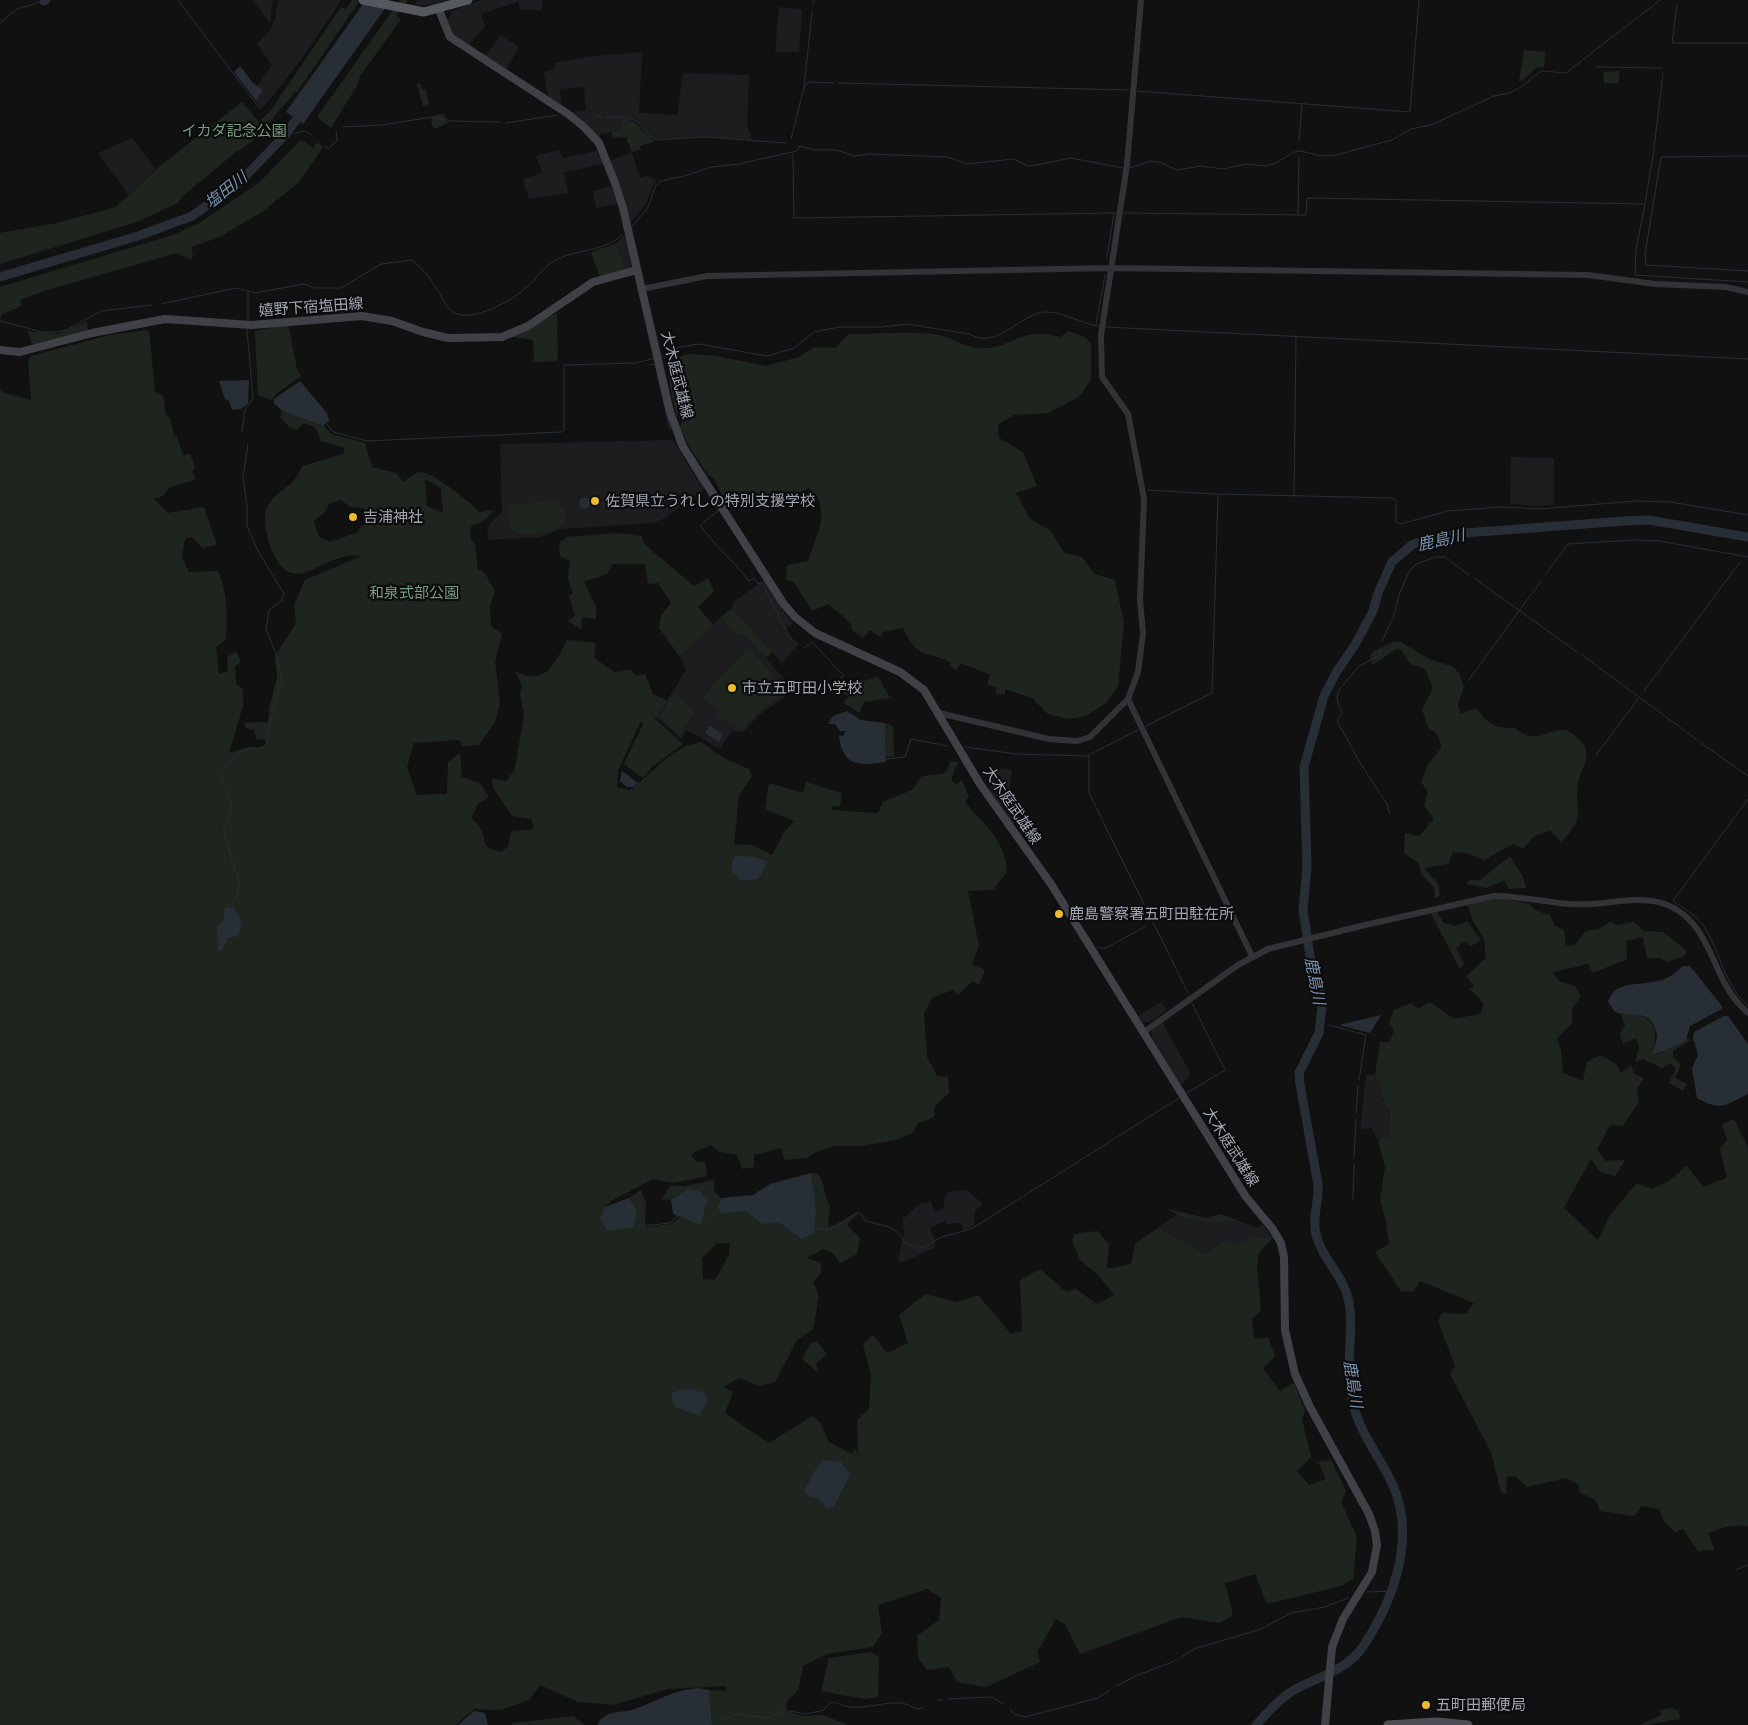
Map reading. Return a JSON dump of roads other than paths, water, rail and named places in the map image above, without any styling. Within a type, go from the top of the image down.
[{"type":"highway","points":[[363,0],[424,12],[439,10],[468,0]]},
{"type":"main road","name":"大木庭武雄線","points":[[439,10],[450,37],[568,114],[599,143],[615,183],[670,412],[683,447],[783,603],[795,617],[815,633],[912,679],[924,690],[980,784],[1051,884],[1246,1197],[1272,1228],[1280,1243],[1284,1257],[1285,1330],[1295,1374],[1310,1407],[1369,1514],[1375,1531],[1377,1545],[1372,1572],[1337,1632],[1332,1648],[1325,1725]]},
{"type":"main road","name":"嬉野下宿塩田線","points":[[0,350],[20,352],[79,336],[165,319],[252,325],[362,316],[392,321],[423,332],[448,338],[502,337],[528,326],[593,282],[637,270]]},
{"type":"main road","points":[[1388,1725],[1436,1722],[1468,1725]]},
{"type":"street","points":[[939,713],[1048,739],[1077,741],[1090,737],[1128,699],[1138,672],[1142,651],[1140,600],[1144,499],[1128,414],[1102,377],[1101,327],[1127,165],[1141,0]]},
{"type":"street","points":[[642,289],[707,276],[1111,268],[1588,275],[1655,284],[1726,287],[1748,292]]},
{"type":"street","points":[[1128,699],[1252,956]]},
{"type":"street","points":[[1144,1032],[1252,956],[1297,940],[1494,896],[1516,896],[1570,905],[1630,900],[1653,901],[1671,908],[1696,928],[1727,989],[1748,1012]]},
{"type":"waterway","points":[[178,0],[260,109]]},
{"type":"waterway","points":[[813,6],[814,0]]},
{"type":"waterway","points":[[1137,91],[1410,112],[1419,0]]},
{"type":"waterway","points":[[1130,168],[1151,161],[1159,162],[1177,170],[1201,166],[1223,169],[1246,164],[1266,166],[1276,163],[1294,152],[1301,151],[1321,156],[1336,155],[1392,140],[1411,129],[1431,125],[1494,96],[1509,93],[1521,87],[1541,71],[1566,73],[1660,0]]},
{"type":"waterway","points":[[0,23],[17,9],[44,1]]},
{"type":"waterway","points":[[1677,5],[1672,43],[1748,43]]},
{"type":"waterway","points":[[791,139],[804,87],[812,12]]},
{"type":"waterway","points":[[1597,67],[1662,68]]},
{"type":"waterway","points":[[1645,203],[1663,73]]},
{"type":"waterway","points":[[805,87],[808,82],[834,83]]},
{"type":"waterway","points":[[839,83],[1129,90]]},
{"type":"waterway","points":[[293,88],[300,93]]},
{"type":"waterway","points":[[1299,141],[1302,104]]},
{"type":"waterway","name":"塩田川","points":[[0,277],[138,236],[192,216],[240,182],[285,135],[304,109]]},
{"type":"waterway","points":[[506,123],[558,115]]},
{"type":"waterway","points":[[595,116],[602,117]]},
{"type":"waterway","points":[[343,127],[382,125],[432,117],[453,121],[500,122]]},
{"type":"waterway","points":[[606,117],[625,117],[635,121],[656,140],[705,137],[786,143]]},
{"type":"waterway","name":"塩田川","points":[[272,118],[285,135],[306,131],[311,135]]},
{"type":"waterway","points":[[324,145],[328,149],[337,141],[336,131]]},
{"type":"waterway","points":[[632,227],[648,207],[656,185],[661,181],[688,175],[711,167],[739,164],[797,151],[799,146],[815,150],[836,150],[855,156],[870,154],[947,157],[967,164],[1013,159],[1028,166],[1071,158],[1123,168]]},
{"type":"waterway","points":[[793,154],[794,218],[1114,213]]},
{"type":"waterway","points":[[1748,156],[1661,157],[1645,254],[1646,265],[1748,271]]},
{"type":"waterway","points":[[1298,214],[1299,158]]},
{"type":"waterway","points":[[1122,213],[1306,215],[1307,198],[1645,204],[1636,250],[1635,275],[1748,282]]},
{"type":"waterway","points":[[1107,257],[1114,213],[1118,213]]},
{"type":"waterway","points":[[161,304],[236,288],[255,293],[304,284],[314,288],[341,288],[381,264],[412,260],[430,279],[449,309],[455,313],[472,315],[492,309],[511,299],[525,289],[547,266],[556,260],[608,244],[623,234]]},
{"type":"waterway","points":[[1096,325],[1105,275]]},
{"type":"waterway","points":[[248,292],[248,320]]},
{"type":"waterway","points":[[0,321],[42,332],[55,332],[66,330],[101,311],[152,305]]},
{"type":"waterway","points":[[661,356],[680,347],[699,344],[767,356],[794,348],[814,332],[839,327],[882,327],[907,324],[969,334],[979,338],[988,338],[1005,332],[1030,317],[1046,312],[1061,314],[1099,326]]},
{"type":"waterway","points":[[1105,327],[1748,359]]},
{"type":"waterway","points":[[242,432],[245,410],[253,398],[247,329]]},
{"type":"waterway","points":[[1294,496],[1296,336]]},
{"type":"waterway","points":[[327,424],[333,432],[367,441],[562,432],[564,430],[564,365],[636,363],[655,358]]},
{"type":"waterway","points":[[650,365],[655,364],[670,429]]},
{"type":"waterway","points":[[675,439],[704,489]]},
{"type":"waterway","points":[[228,909],[228,906],[237,897],[239,882],[223,831],[230,814],[231,804],[222,782],[221,774],[232,760],[247,749],[267,745],[269,727],[282,678],[275,651],[266,630],[269,610],[282,600],[284,594],[258,551],[247,526],[247,507],[243,478],[248,444]]},
{"type":"waterway","points":[[1148,490],[1217,494]]},
{"type":"waterway","points":[[1146,726],[1212,693],[1218,494],[1393,498],[1396,502],[1396,522],[1400,524],[1448,511],[1499,507],[1539,509],[1636,501],[1670,502],[1748,515]]},
{"type":"waterway","points":[[708,495],[718,511],[700,525],[749,581],[754,578],[758,584],[761,582]]},
{"type":"waterway","name":"鹿島川","points":[[1256,1725],[1290,1693],[1342,1666],[1357,1654],[1375,1627],[1385,1607],[1399,1565],[1402,1544],[1402,1522],[1399,1501],[1391,1481],[1361,1426],[1351,1394],[1349,1369],[1350,1309],[1345,1288],[1325,1256],[1315,1231],[1318,1185],[1300,1084],[1299,1073],[1319,1033],[1322,1006],[1321,995],[1310,956],[1303,910],[1307,867],[1304,767],[1324,696],[1373,611],[1378,593],[1392,562],[1413,544],[1429,539],[1465,533],[1649,520],[1748,537]]},
{"type":"waterway","points":[[1545,575],[1568,544],[1633,540],[1659,541],[1748,557]]},
{"type":"waterway","points":[[1382,641],[1393,618],[1400,592],[1410,570],[1416,564],[1435,557],[1445,557],[1469,575]]},
{"type":"waterway","points":[[1644,691],[1740,562]]},
{"type":"waterway","points":[[1474,578],[1577,652]]},
{"type":"waterway","points":[[1468,681],[1541,581]]},
{"type":"waterway","points":[[764,587],[790,638],[798,644]]},
{"type":"waterway","points":[[804,648],[812,642],[844,676],[821,690]]},
{"type":"waterway","points":[[1380,648],[1380,655],[1359,666],[1338,691],[1337,700],[1342,714],[1337,721],[1362,766],[1387,804],[1390,814]]},
{"type":"waterway","points":[[1582,655],[1696,739]]},
{"type":"waterway","points":[[1596,755],[1638,699]]},
{"type":"waterway","points":[[1138,730],[1089,755],[1089,793],[1188,993]]},
{"type":"waterway","points":[[886,759],[905,757],[911,739],[948,746]]},
{"type":"waterway","points":[[1701,743],[1748,776]]},
{"type":"waterway","points":[[965,747],[1016,754],[1088,756]]},
{"type":"waterway","points":[[1748,799],[1673,901],[1702,924],[1733,989],[1748,1006]]},
{"type":"waterway","points":[[1097,948],[1106,948],[1146,926]]},
{"type":"waterway","points":[[1187,1093],[1225,1070],[1192,1003]]},
{"type":"waterway","points":[[1329,1025],[1366,1035],[1359,1080]]},
{"type":"waterway","points":[[1356,1112],[1358,1086]]},
{"type":"waterway","points":[[815,1228],[833,1228],[857,1213],[862,1215],[865,1221],[893,1229],[902,1237],[904,1243],[919,1247],[927,1246],[945,1236],[973,1228],[1179,1098]]},
{"type":"waterway","points":[[1354,1158],[1356,1119]]},
{"type":"waterway","points":[[1353,1199],[1354,1165]]},
{"type":"waterway","points":[[708,1219],[719,1211]]},
{"type":"waterway","points":[[642,1226],[670,1223],[678,1215]]},
{"type":"waterway","points":[[1736,1570],[1748,1565]]},
{"type":"waterway","points":[[1367,1592],[1390,1591]]},
{"type":"waterway","points":[[1181,1657],[1194,1649],[1261,1629],[1291,1613],[1325,1607],[1348,1598]]},
{"type":"waterway","points":[[1116,1686],[1138,1675],[1175,1661]]},
{"type":"waterway","points":[[1010,1709],[1014,1714],[1025,1717],[1098,1698],[1110,1690]]},
{"type":"waterway","points":[[949,1699],[992,1697],[1003,1704]]},
{"type":"waterway","points":[[938,1700],[943,1700]]},
{"type":"waterway","points":[[718,1723],[734,1714],[769,1718],[784,1710],[806,1714],[824,1710],[830,1703],[836,1702],[850,1707],[894,1703],[904,1703],[917,1709],[924,1707]]},
{"type":"place","name":"佐賀県立うれしの特別支援学校","points":[[595,501]]},
{"type":"place","name":"吉浦神社","points":[[353,517]]},
{"type":"place","name":"市立五町田小学校","points":[[732,688]]},
{"type":"place","name":"鹿島警察署五町田駐在所","points":[[1059,914]]},
{"type":"place","name":"五町田郵便局","points":[[1426,1705]]},
{"type":"park label","name":"イカダ記念公園","points":[[234,131]]},
{"type":"park label","name":"和泉式部公園","points":[[414,593]]}]
